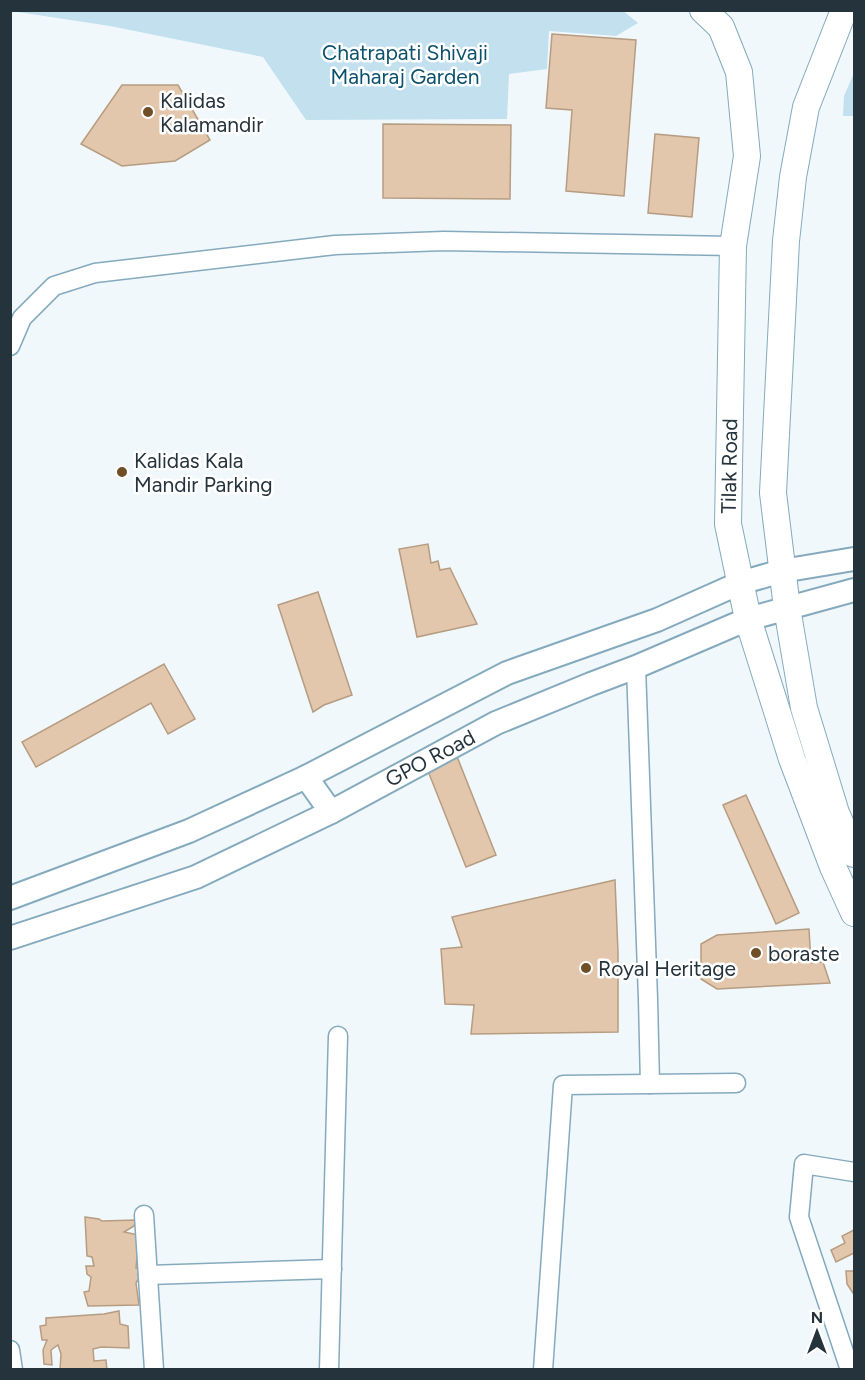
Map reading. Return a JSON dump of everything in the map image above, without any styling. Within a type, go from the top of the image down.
[{"type":"main road","name":"Tilak Road","points":[[703,10],[721,27],[739,72],[747,156],[733,246],[728,524],[748,619],[792,759],[833,867],[855,913]]},
{"type":"main road","points":[[844,10],[806,107],[793,177],[786,241],[773,493],[787,608],[804,708],[836,813],[855,854]]},
{"type":"street","points":[[10,346],[22,318],[54,286],[95,273],[335,245],[444,241],[733,246]]},
{"type":"street","name":"GPO Road","points":[[10,898],[189,831],[306,777],[507,673],[657,620],[740,584],[782,571],[855,559]]},
{"type":"street","name":"GPO Road","points":[[10,938],[196,877],[331,812],[496,723],[748,619],[855,590]]},
{"type":"street","points":[[636,667],[650,1084]]},
{"type":"street","points":[[306,777],[331,812]]},
{"type":"street","points":[[329,1370],[338,1036]]},
{"type":"street","points":[[543,1370],[562,1085],[736,1083]]},
{"type":"street","points":[[850,1370],[799,1218],[804,1164],[855,1172]]},
{"type":"street","points":[[144,1215],[154,1370]]},
{"type":"street","points":[[148,1275],[332,1269]]},
{"type":"street","points":[[10,1350],[13,1370]]},
{"type":"green space","name":"Chatrapati Shivaji Maharaj Garden","points":[[622,10],[638,23],[616,36],[549,31],[547,69],[509,74],[507,119],[306,120],[263,57],[110,26],[11,11]]},
{"type":"green space","points":[[854,73],[854,116],[843,116],[844,96]]},
{"type":"building","points":[[552,34],[636,40],[624,196],[566,191],[572,110],[546,108]]},
{"type":"building","name":"Kalidas Kalamandir","points":[[122,85],[178,85],[210,140],[175,161],[122,166],[81,144]]},
{"type":"building","points":[[383,124],[511,125],[510,199],[383,198]]},
{"type":"building","points":[[655,134],[699,138],[692,217],[648,213]]},
{"type":"building","points":[[428,544],[431,563],[438,561],[440,570],[450,568],[477,624],[417,637],[399,549]]},
{"type":"building","points":[[318,592],[352,695],[324,705],[313,712],[278,605]]},
{"type":"building","points":[[164,664],[195,719],[168,734],[151,703],[36,767],[22,742]]},
{"type":"building","points":[[456,754],[496,855],[466,867],[426,766]]},
{"type":"building","points":[[746,795],[799,913],[776,924],[723,805]]},
{"type":"building","points":[[615,880],[618,1032],[471,1034],[474,1005],[445,1004],[441,949],[462,947],[452,917]]},
{"type":"building","name":"boraste","points":[[809,929],[811,963],[823,962],[830,983],[717,989],[701,979],[701,944],[717,935]]},
{"type":"building","points":[[85,1217],[102,1221],[136,1220],[134,1226],[124,1232],[139,1235],[136,1268],[142,1269],[136,1283],[139,1305],[88,1306],[84,1292],[89,1291],[91,1277],[87,1274],[86,1266],[94,1266],[92,1257],[87,1256]]},
{"type":"building","points":[[854,1230],[854,1253],[836,1262],[831,1250],[845,1243],[842,1236]]},
{"type":"building","points":[[846,1271],[854,1271],[853,1293],[847,1284]]},
{"type":"building","points":[[119,1311],[120,1324],[128,1326],[129,1348],[93,1349],[94,1361],[106,1360],[107,1370],[60,1370],[61,1354],[58,1345],[51,1350],[52,1365],[44,1364],[43,1350],[47,1340],[42,1340],[40,1326],[46,1325],[46,1318]]},
{"type":"place","name":"Kalidas Kalamandir","points":[[148,112]]},
{"type":"place","name":"Kalidas Kala Mandir Parking","points":[[122,472]]},
{"type":"place","name":"boraste","points":[[756,953]]},
{"type":"place","name":"Royal Heritage","points":[[586,968]]}]
